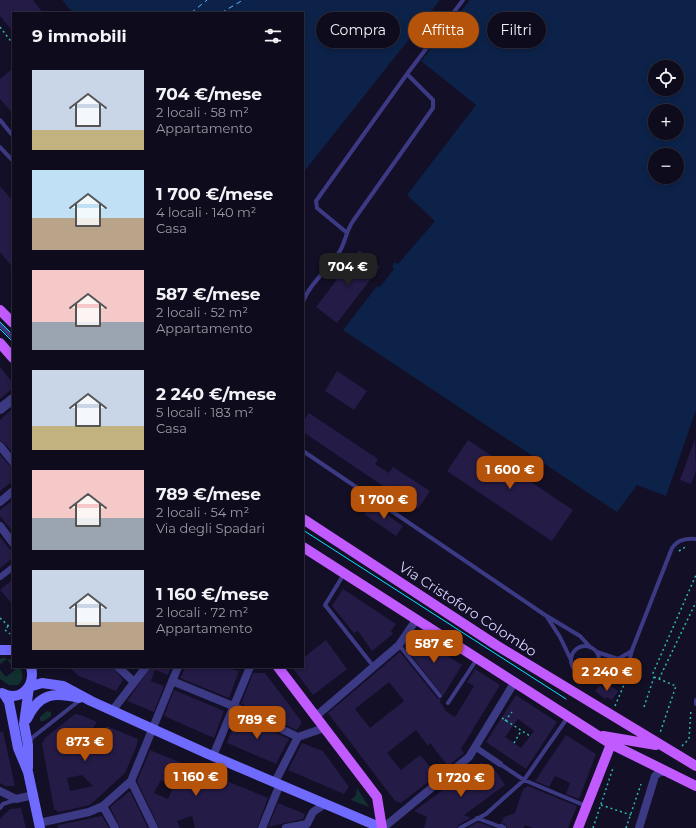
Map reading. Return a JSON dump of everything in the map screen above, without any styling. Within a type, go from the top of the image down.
[{"type":"main road","points":[[0,310],[12,322]]},
{"type":"main road","points":[[0,343],[12,357]]},
{"type":"main road","name":"Via Cristoforo Colombo","points":[[304,521],[496,645],[620,721],[693,763]]},
{"type":"main road","points":[[304,548],[611,744],[696,786]]},
{"type":"main road","points":[[28,772],[28,745],[24,724],[32,676],[30,668]]},
{"type":"main road","points":[[279,668],[377,797],[382,828]]},
{"type":"main road","points":[[2,693],[9,696],[21,695],[29,687],[42,683],[62,686],[86,700],[382,828]]},
{"type":"main road","points":[[2,693],[9,702],[18,748],[28,772],[40,826]]},
{"type":"main road","points":[[24,724],[36,704],[46,697],[59,695],[86,700]]},
{"type":"main road","points":[[596,734],[664,747]]},
{"type":"main road","points":[[578,828],[611,744]]},
{"type":"street","points":[[0,409],[12,400]]},
{"type":"street","points":[[0,446],[12,461]]},
{"type":"street","points":[[0,502],[12,492]]},
{"type":"street","points":[[0,526],[12,542]]},
{"type":"street","points":[[0,577],[12,567]]},
{"type":"street","points":[[315,717],[399,645],[416,620]]},
{"type":"street","points":[[119,668],[134,682]]},
{"type":"street","points":[[112,711],[145,668]]},
{"type":"street","points":[[40,826],[89,812],[103,806],[131,781],[178,668]]},
{"type":"street","points":[[213,756],[250,668]]},
{"type":"street","points":[[172,681],[233,706],[298,737],[324,728]]},
{"type":"street","points":[[382,828],[469,757],[514,683]]},
{"type":"street","points":[[262,828],[278,783],[298,737]]},
{"type":"street","points":[[475,746],[500,764]]},
{"type":"street","points":[[639,828],[655,776],[662,772],[669,773]]},
{"type":"street","points":[[131,781],[154,828]]},
{"type":"street","points":[[0,791],[16,799],[34,795]]},
{"type":"street","points":[[286,828],[307,826],[313,812],[325,804]]},
{"type":"street","points":[[103,806],[115,828]]},
{"type":"lane","points":[[346,232],[317,208],[316,201],[407,74],[463,0]]},
{"type":"lane","points":[[304,300],[341,249],[346,232],[433,108],[433,100],[407,74]]},
{"type":"lane","points":[[0,120],[12,135]]},
{"type":"lane","points":[[0,147],[12,160]]},
{"type":"lane","points":[[0,325],[12,337]]},
{"type":"lane","points":[[304,452],[545,616],[576,634],[596,651],[618,659],[632,650]]},
{"type":"lane","points":[[545,616],[560,637],[575,671],[582,674],[616,678],[623,676],[628,668],[632,650],[672,548],[676,543],[682,540],[696,539]]},
{"type":"lane","points":[[344,574],[325,605],[374,667]]},
{"type":"lane","points":[[399,645],[440,696]]},
{"type":"lane","points":[[571,660],[576,650],[582,646],[590,647]]},
{"type":"lane","points":[[589,674],[595,671],[599,664],[599,657],[596,651]]},
{"type":"lane","points":[[448,703],[478,659]]},
{"type":"lane","points":[[28,745],[33,737],[86,700]]},
{"type":"lane","points":[[694,705],[696,700]]},
{"type":"lane","points":[[460,828],[486,814],[524,780],[568,717]]},
{"type":"lane","points":[[500,764],[524,780],[586,806]]},
{"type":"lane","points":[[0,808],[4,804],[16,799]]},
{"type":"lane","points":[[477,818],[502,828]]},
{"type":"path","points":[[0,27],[12,43]]},
{"type":"path","points":[[676,554],[683,548],[692,546]]},
{"type":"path","points":[[644,707],[654,678],[654,673],[696,575]]},
{"type":"path","points":[[659,680],[696,602]]},
{"type":"path","points":[[0,618],[12,629]]},
{"type":"path","points":[[8,626],[5,630],[10,634]]},
{"type":"path","points":[[654,678],[676,686],[660,734]]},
{"type":"path","points":[[682,747],[689,739],[694,705]]},
{"type":"path","points":[[505,721],[512,712]]},
{"type":"path","points":[[495,714],[530,736]]},
{"type":"path","points":[[514,743],[521,731]]},
{"type":"path","points":[[593,828],[613,768]]},
{"type":"path","points":[[626,828],[641,784]]},
{"type":"path","points":[[601,805],[631,815]]},
{"type":"green space","points":[[3,658],[12,660],[12,666],[7,659],[0,664],[0,659]]},
{"type":"green space","points":[[14,668],[20,668],[22,672],[21,681],[18,685],[9,685],[0,679],[0,670],[6,677],[15,670]]},
{"type":"green space","points":[[47,711],[51,712],[51,716],[44,721],[40,721],[40,717]]},
{"type":"green space","points":[[357,788],[369,807],[351,800],[356,795]]},
{"type":"water","points":[[62,0],[440,0],[430,12],[408,12],[408,40],[304,172],[304,12],[72,12]]},
{"type":"water","points":[[470,0],[696,0],[696,410],[666,496],[637,485],[617,512],[343,330],[377,286],[380,287],[394,269],[392,266],[395,262],[398,264],[435,221],[407,195],[476,105],[421,61],[431,48],[479,48],[479,12],[460,12]]},
{"type":"building","points":[[0,0],[33,0],[42,12],[12,12],[12,31],[0,16]]},
{"type":"building","points":[[12,69],[12,113],[0,99],[0,79]]},
{"type":"building","points":[[0,186],[12,200],[12,267],[0,252]]},
{"type":"building","points":[[359,250],[380,267],[337,323],[316,307]]},
{"type":"building","points":[[0,367],[12,382],[12,389],[0,399]]},
{"type":"building","points":[[337,371],[367,391],[354,410],[325,391]]},
{"type":"building","points":[[12,409],[12,452],[4,443],[0,441],[0,420]]},
{"type":"building","points":[[309,413],[378,459],[375,464],[389,473],[393,467],[430,491],[418,509],[405,500],[408,495],[393,485],[389,490],[304,433],[304,420]]},
{"type":"building","points":[[695,439],[696,471],[691,484],[680,480]]},
{"type":"building","points":[[468,440],[573,510],[552,541],[447,471]]},
{"type":"building","points":[[0,455],[12,466],[12,482],[0,491]]},
{"type":"building","points":[[12,501],[12,531],[0,516],[0,510]]},
{"type":"building","points":[[371,504],[403,526],[396,536],[364,514]]},
{"type":"building","points":[[0,537],[12,552],[12,559],[0,568]]},
{"type":"building","points":[[12,580],[12,604],[0,590]]},
{"type":"building","points":[[343,589],[396,624],[391,631],[393,634],[372,651],[358,631],[354,633],[332,606]]},
{"type":"building","points":[[413,634],[462,665],[443,696],[407,650],[413,641],[410,639]]},
{"type":"building","points":[[326,640],[347,669],[313,695],[293,668],[304,668],[304,657]]},
{"type":"building","points":[[400,652],[437,698],[441,699],[440,702],[447,712],[455,717],[474,686],[467,682],[475,669],[500,685],[461,749],[464,753],[448,766],[430,743],[428,746],[416,730],[387,753],[401,770],[420,755],[437,775],[401,803],[395,801],[328,713]],"holes":[[[389,682],[404,701],[370,728],[355,709]]]},
{"type":"building","points":[[70,668],[114,668],[123,680],[116,691],[79,676]]},
{"type":"building","points":[[150,668],[171,668],[168,675],[155,670],[151,681],[164,686],[154,712],[127,701]]},
{"type":"building","points":[[185,668],[227,668],[239,671],[229,698],[180,678]]},
{"type":"building","points":[[253,673],[265,673],[302,722],[296,730],[241,704]]},
{"type":"building","points":[[606,683],[618,691],[612,700],[607,697],[605,699],[595,691],[600,685],[603,688]]},
{"type":"building","points":[[174,690],[224,711],[214,738],[164,716]]},
{"type":"building","points":[[516,695],[557,722],[526,769],[486,742]],"holes":[[[518,719],[534,731],[521,748],[505,737]]]},
{"type":"building","points":[[75,714],[97,722],[92,730],[100,736],[107,726],[138,739],[137,745],[125,773],[90,805],[59,812],[54,809],[42,744],[45,738]],"holes":[[[82,775],[93,786],[70,791],[67,778]]]},
{"type":"building","points":[[238,714],[289,739],[276,764],[227,743]]},
{"type":"building","points":[[0,732],[3,732],[15,786],[5,786],[0,783]]},
{"type":"building","points":[[566,735],[596,754],[579,799],[566,794],[570,783],[555,776],[549,787],[535,781]]},
{"type":"building","points":[[302,743],[323,751],[349,787],[344,794],[288,770]]},
{"type":"building","points":[[150,750],[268,798],[257,828],[195,828],[192,816],[177,821],[180,828],[159,828],[137,781]],"holes":[[[161,780],[174,785],[168,799],[154,793]]]},
{"type":"building","points":[[481,762],[488,769],[493,767],[505,785],[464,815],[471,818],[458,825],[457,828],[424,828],[427,817],[414,811]]},
{"type":"building","points":[[528,786],[577,806],[568,828],[533,828],[525,825],[524,828],[507,828],[505,824],[501,823],[504,817],[515,813],[523,789]]},
{"type":"building","points":[[130,791],[148,828],[120,828],[110,807]]},
{"type":"building","points":[[278,803],[305,814],[303,819],[268,827]]},
{"type":"building","points":[[21,808],[26,828],[0,828],[0,819],[10,809]]},
{"type":"building","points":[[102,816],[109,828],[58,828],[58,825]]},
{"type":"building","points":[[478,822],[494,828],[467,828]]},
{"type":"ferry route","points":[[192,12],[207,0]]},
{"type":"ferry route","points":[[223,12],[243,0]]},
{"type":"tram line","points":[[0,322],[10,332]]},
{"type":"tram line","points":[[0,329],[12,341]]},
{"type":"tram line","points":[[304,531],[566,699]]}]
